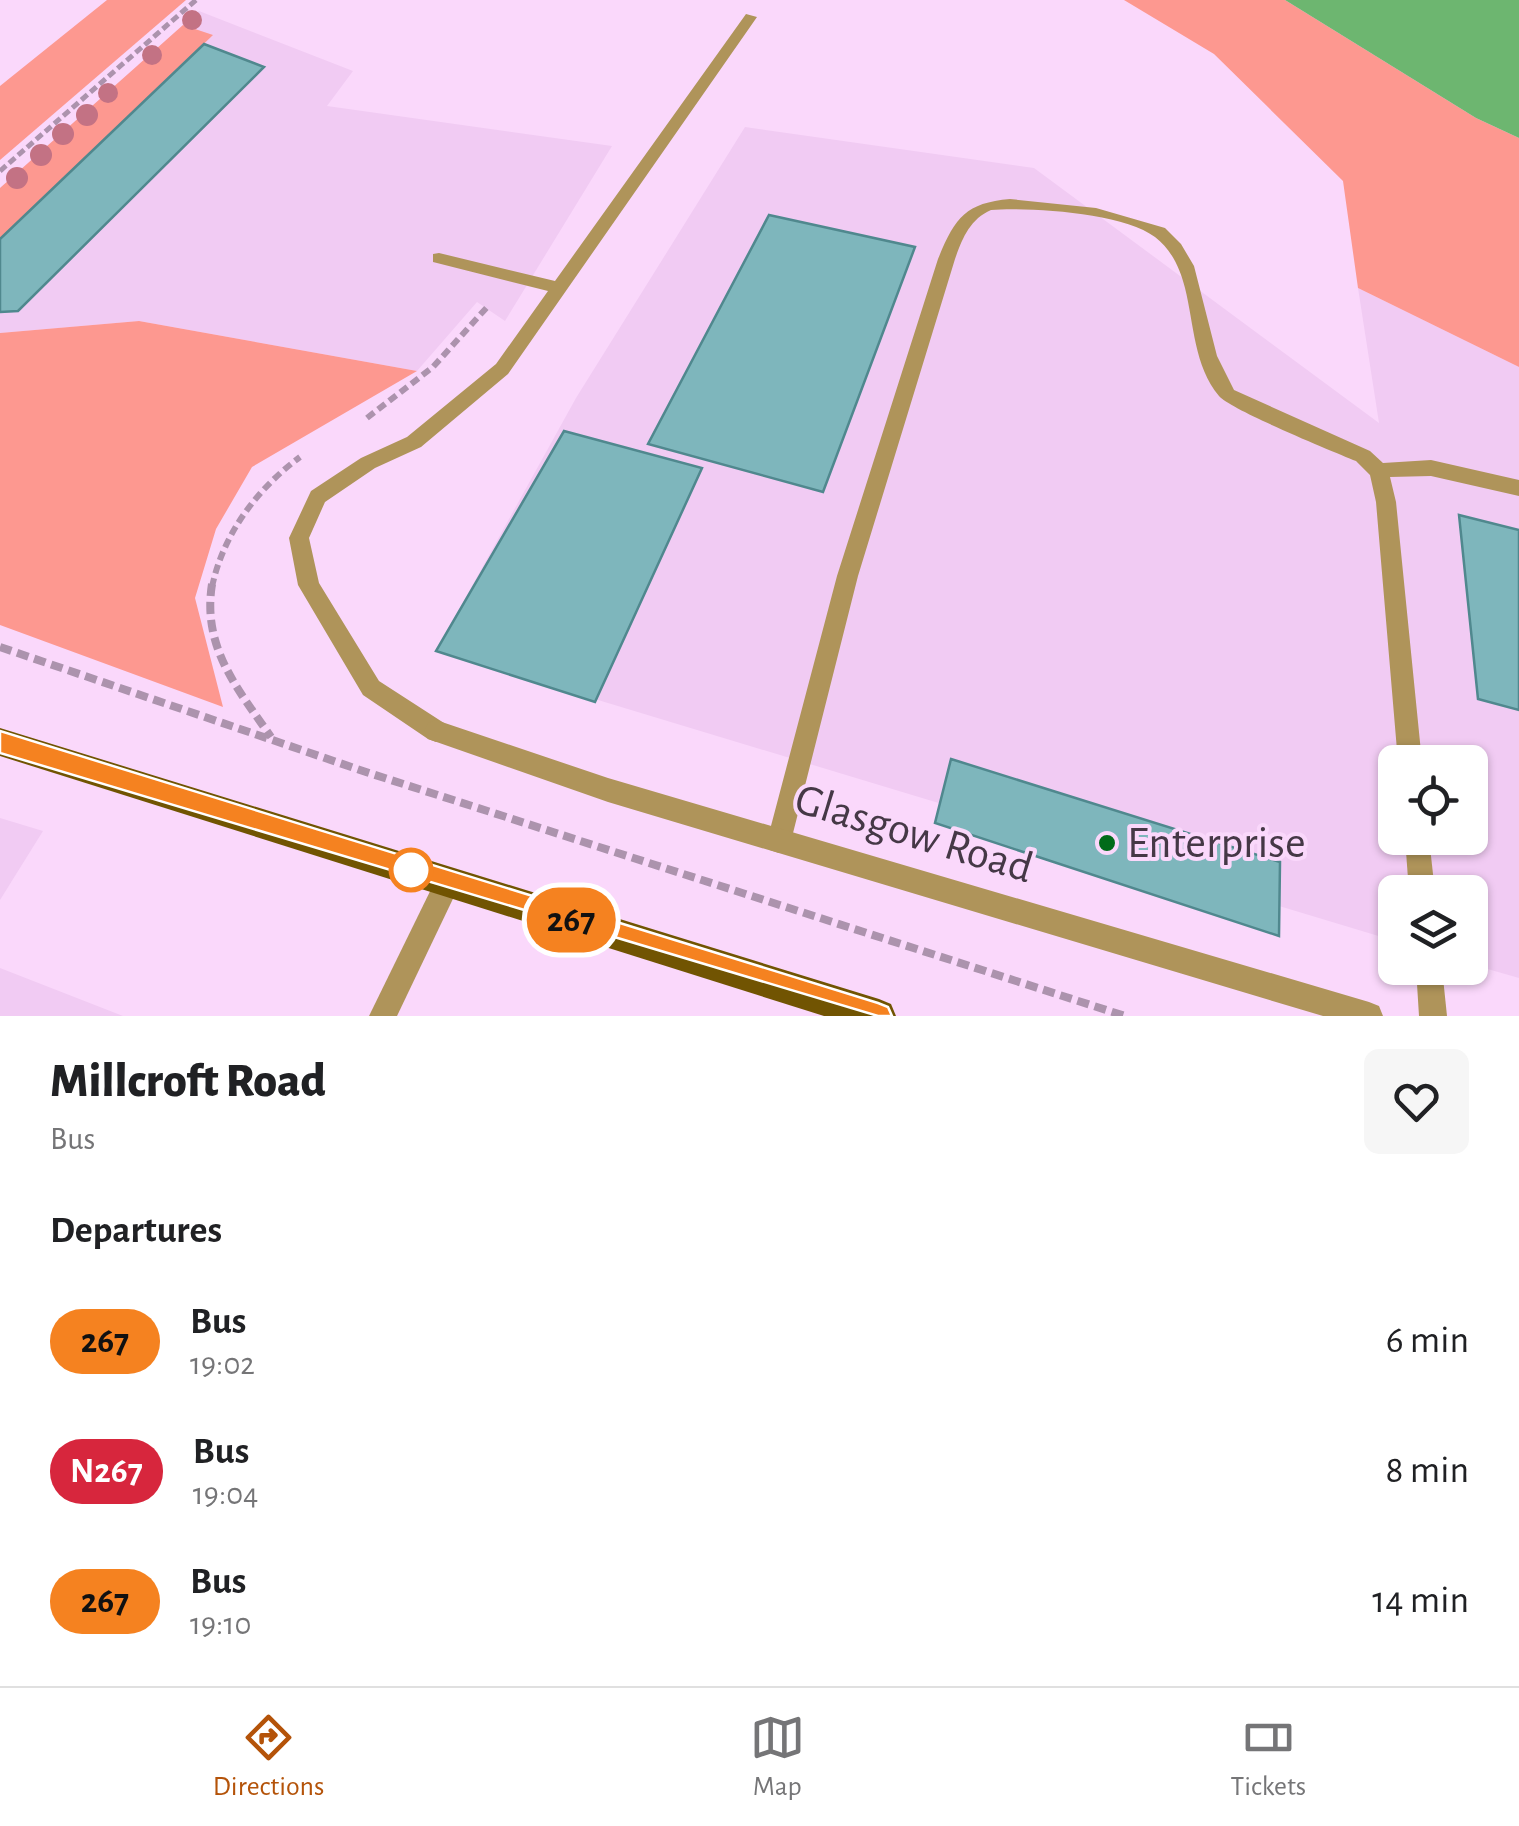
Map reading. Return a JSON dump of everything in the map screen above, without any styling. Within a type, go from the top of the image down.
[{"type":"main road","points":[[0,742],[448,882],[833,1009],[878,1016]]},
{"type":"street","name":"Glasgow Road","points":[[751,17],[502,369],[414,442],[368,464],[318,497],[299,538],[309,585],[371,688],[436,730],[608,790],[1369,1016]]},
{"type":"street","points":[[780,841],[802,745],[907,379],[952,250],[966,220],[978,208],[1004,202],[1107,215],[1155,228],[1174,244],[1186,269],[1213,378],[1228,395],[1363,456],[1378,472],[1386,502],[1408,745]]},
{"type":"street","points":[[439,258],[560,288]]},
{"type":"street","points":[[1378,472],[1398,466],[1429,467],[1519,488]]},
{"type":"street","points":[[383,1016],[448,882]]},
{"type":"street","points":[[1430,985],[1433,1016]]},
{"type":"path","points":[[0,170],[196,0]]},
{"type":"path","points":[[0,647],[366,772],[1125,1016]]},
{"type":"shaded area","points":[[107,0],[186,0],[0,160],[0,86]]},
{"type":"shaded area","points":[[1124,0],[1285,0],[1476,118],[1519,138],[1519,367],[1358,288],[1343,181],[1214,54]]},
{"type":"shaded area","points":[[1285,0],[1519,0],[1519,138],[1476,118]]},
{"type":"shaded area","points":[[199,11],[353,71],[327,106],[612,146],[505,321],[477,302],[417,371],[139,321],[0,333],[0,188]]},
{"type":"shaded area","points":[[183,25],[213,35],[0,239],[0,188]]},
{"type":"shaded area","points":[[745,127],[1034,168],[1379,423],[1358,288],[1519,367],[1519,978],[1488,969],[1488,875],[1378,875],[1378,936],[436,651],[576,398]]},
{"type":"shaded area","points":[[139,321],[417,371],[252,467],[216,529],[195,598],[223,707],[0,625],[0,333]]},
{"type":"shaded area","points":[[0,818],[43,831],[0,900]]},
{"type":"shaded area","points":[[0,968],[123,1016],[0,1016]]},
{"type":"building","points":[[204,44],[264,67],[18,311],[0,312],[0,239]]},
{"type":"building","points":[[769,215],[915,247],[823,492],[648,444]]},
{"type":"building","points":[[564,431],[702,468],[595,702],[436,651]]},
{"type":"building","points":[[1459,515],[1519,530],[1519,710],[1478,699]]},
{"type":"building","name":"Enterprise","points":[[951,759],[1280,862],[1279,936],[935,823]]},
{"type":"bus line","name":"267","points":[[0,742],[878,1016]]},
{"type":"place","name":"Enterprise","points":[[1107,843]]}]
